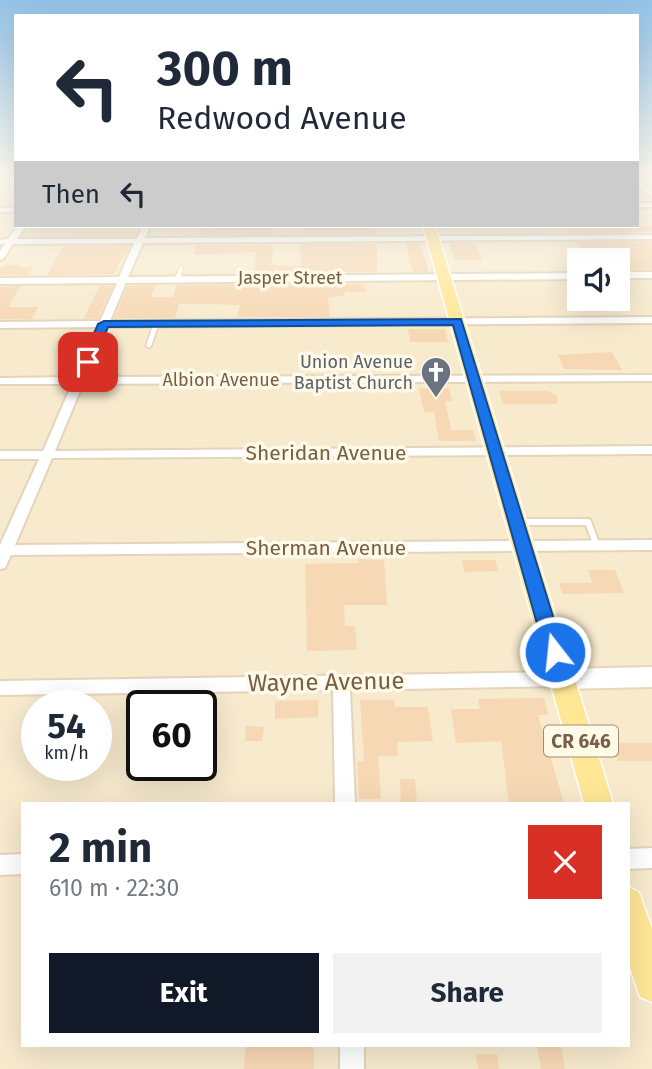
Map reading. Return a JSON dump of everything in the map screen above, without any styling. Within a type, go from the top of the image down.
[{"type":"main road","name":"CR 646","points":[[431,232],[495,451],[526,522],[524,547],[599,802]]},
{"type":"main road","name":"Wayne Avenue","points":[[562,678],[652,677]]},
{"type":"main road","points":[[630,911],[652,985]]},
{"type":"street","points":[[0,257],[21,228]]},
{"type":"street","points":[[0,564],[3,550],[49,454],[145,228]]},
{"type":"street","points":[[0,242],[139,241],[431,232],[652,237]]},
{"type":"street","points":[[630,275],[652,275]]},
{"type":"street","name":"Jasper Street","points":[[0,281],[567,276]]},
{"type":"street","points":[[0,325],[649,320],[652,329]]},
{"type":"street","name":"Albion Avenue","points":[[0,381],[652,378]]},
{"type":"street","name":"Sheridan Avenue","points":[[0,455],[652,450]]},
{"type":"street","name":"Sherman Avenue","points":[[3,550],[652,545]]},
{"type":"street","name":"Wayne Avenue","points":[[0,688],[562,678]]},
{"type":"street","points":[[341,682],[345,802]]},
{"type":"street","points":[[630,859],[652,858]]},
{"type":"street","points":[[0,865],[21,864]]},
{"type":"street","points":[[352,1047],[352,1069]]},
{"type":"lane","points":[[178,279],[181,268]]},
{"type":"lane","points":[[149,345],[156,324]]},
{"type":"lane","points":[[526,522],[588,522],[597,546]]},
{"type":"shaded area","points":[[0,225],[14,225],[14,228],[639,228],[639,225],[652,225],[652,1069],[0,1069]]},
{"type":"building","points":[[652,226],[652,232],[569,233],[565,228]]},
{"type":"building","points":[[274,228],[274,235],[198,235],[201,229]]},
{"type":"building","points":[[302,228],[374,228],[375,234],[301,234]]},
{"type":"building","points":[[71,232],[137,232],[135,236],[69,236]]},
{"type":"building","points":[[575,242],[652,242],[652,269],[630,269],[630,248],[579,248]]},
{"type":"building","points":[[420,243],[428,272],[413,272],[406,244]]},
{"type":"building","points":[[449,243],[476,243],[482,260],[455,260]]},
{"type":"building","points":[[300,244],[377,244],[377,272],[254,273],[256,252],[194,255],[196,245],[273,245],[272,265],[293,266],[301,265]]},
{"type":"building","points":[[63,246],[130,246],[114,274],[47,275]]},
{"type":"building","points":[[5,265],[33,267],[28,275],[0,275],[0,269]]},
{"type":"building","points":[[364,284],[365,292],[345,292],[345,295],[328,298],[330,317],[237,317],[240,305],[179,304],[175,318],[114,318],[128,286],[156,285],[151,297],[173,297],[176,285]]},
{"type":"building","points":[[21,286],[8,307],[38,307],[32,319],[0,319],[0,287]]},
{"type":"building","points":[[99,286],[113,286],[98,318],[84,319]]},
{"type":"building","points":[[408,329],[445,329],[448,342],[410,342]]},
{"type":"building","points":[[612,352],[622,370],[564,369],[558,355]]},
{"type":"building","points":[[419,388],[449,388],[452,401],[445,401],[451,430],[473,430],[476,441],[439,441],[434,412],[424,412]]},
{"type":"building","points":[[499,391],[548,391],[557,396],[557,404],[503,404]]},
{"type":"building","points":[[359,559],[384,560],[387,605],[344,605],[345,626],[355,626],[357,650],[307,651],[305,564],[359,563]]},
{"type":"building","points":[[462,560],[495,560],[498,571],[464,572]]},
{"type":"building","points":[[588,570],[615,570],[624,593],[562,594],[559,583],[592,583]]},
{"type":"building","points":[[544,698],[548,715],[538,715],[564,802],[509,802],[501,741],[456,743],[451,709],[480,709],[478,699]]},
{"type":"building","points":[[318,700],[318,717],[275,719],[275,701]]},
{"type":"building","points":[[360,700],[394,700],[395,707],[428,707],[433,741],[397,742],[398,756],[378,756],[381,799],[359,799],[357,761],[364,761]]},
{"type":"building","points":[[246,726],[264,727],[262,741],[245,741]]},
{"type":"building","points":[[612,743],[652,743],[652,761],[618,761]]},
{"type":"building","points":[[400,779],[415,779],[417,802],[401,802]]},
{"type":"building","points":[[246,1047],[314,1047],[314,1069],[244,1069]]},
{"type":"building","points":[[537,1047],[561,1047],[565,1069],[541,1069]]},
{"type":"building","points":[[476,1054],[497,1054],[499,1069],[478,1069]]},
{"type":"place","name":"Union Avenue Baptist Church","points":[[436,399]]},
{"type":"route","points":[[88,362],[104,324],[457,322],[555,652]]}]
